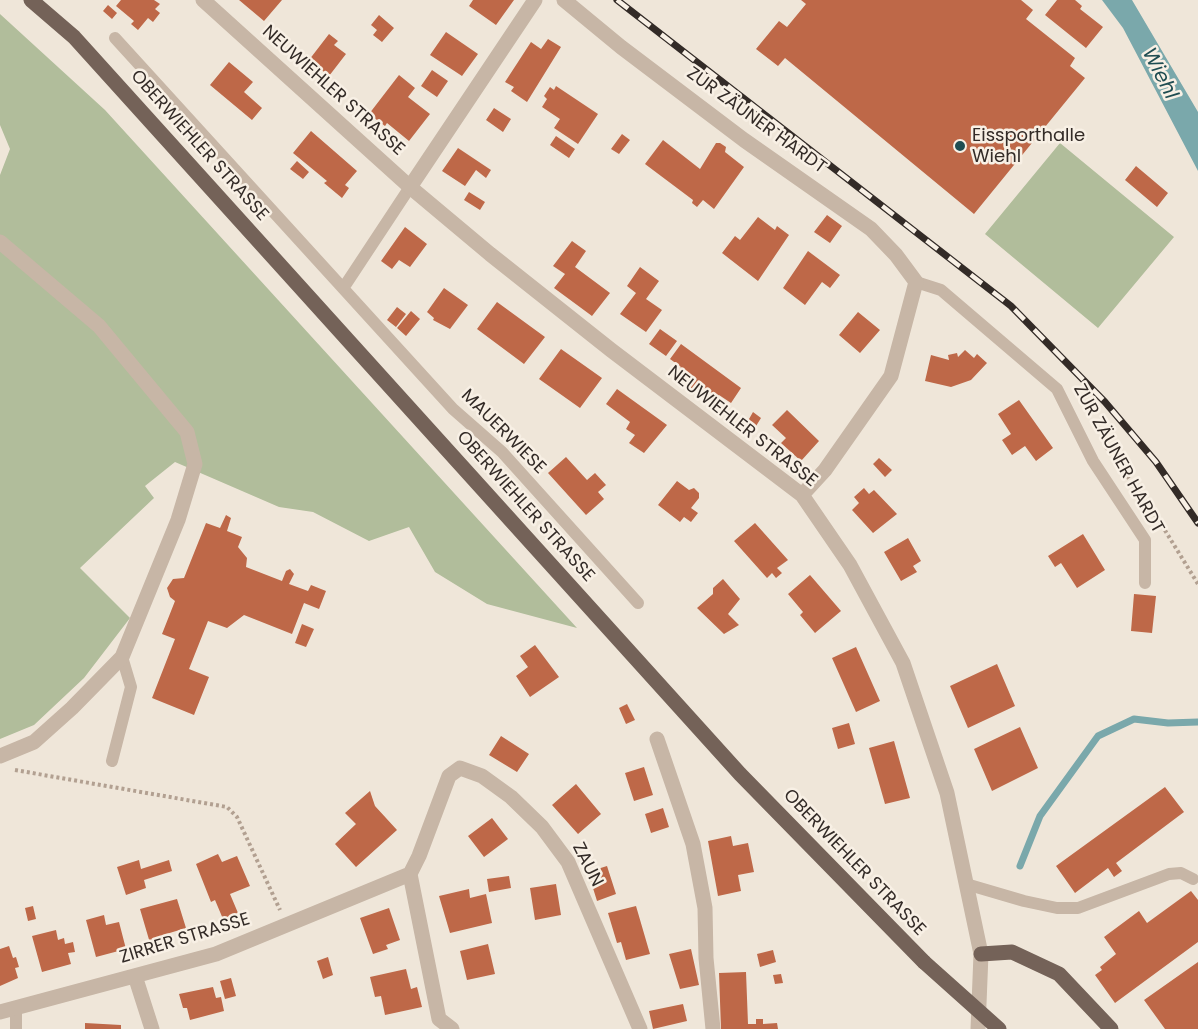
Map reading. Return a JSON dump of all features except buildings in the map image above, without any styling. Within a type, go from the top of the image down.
[{"type":"main road","name":"OBERWIEHLER STRASSE","points":[[32,0],[74,37],[740,774],[924,962],[999,1029]]},
{"type":"main road","points":[[981,954],[1012,952],[1059,974],[1111,1029]]},
{"type":"street","name":"NEUWIEHLER STRASSE","points":[[203,0],[410,187],[611,350],[802,495],[850,565],[903,663],[947,794],[981,954],[978,1029]]},
{"type":"street","name":"NEUWIEHLER STRASSE","points":[[410,187],[535,0]]},
{"type":"street","name":"ZUR ZÄUNER HARDT","points":[[564,0],[621,47],[735,133],[871,229],[896,255],[916,282]]},
{"type":"street","points":[[0,242],[99,326],[187,432],[195,464],[189,489],[159,559],[122,657],[72,708],[34,742],[2,762]]},
{"type":"street","points":[[802,495],[825,470],[891,376],[916,282]]},
{"type":"street","points":[[657,739],[693,844],[705,908],[705,958],[713,1029]]},
{"type":"street","name":"ZAUN","points":[[410,874],[449,776],[460,768],[482,776],[511,798],[542,827],[568,862],[640,1029]]},
{"type":"street","points":[[410,874],[439,1019],[452,1029]]},
{"type":"street","name":"ZIRRER STRASSE","points":[[0,1012],[216,954],[287,927],[410,874]]},
{"type":"street","points":[[135,976],[152,1029]]},
{"type":"lane","name":"MAUERWIESE","points":[[116,38],[453,409],[502,452],[638,603]]},
{"type":"lane","points":[[344,287],[410,187]]},
{"type":"lane","name":"ZUR ZÄUNER HARDT","points":[[916,282],[941,290],[1057,389],[1093,461],[1145,540],[1146,583]]},
{"type":"lane","points":[[112,761],[131,687],[122,657]]},
{"type":"lane","points":[[966,884],[1024,901],[1057,908],[1078,908],[1169,874],[1181,873],[1193,879]]},
{"type":"lane","points":[[15,1029],[16,1008]]},
{"type":"path","points":[[1105,446],[1158,519],[1198,584]]},
{"type":"path","points":[[2,762],[228,807],[237,817],[287,927]]},
{"type":"green space","points":[[0,14],[105,110],[577,628],[487,604],[435,572],[409,527],[369,541],[313,512],[279,507],[175,462],[145,486],[154,498],[80,568],[130,618],[84,678],[34,725],[0,739],[0,175],[10,149],[0,125]]},
{"type":"green space","points":[[1060,143],[1174,237],[1098,328],[985,234]]},
{"type":"water","name":"Wiehl","points":[[1102,0],[1132,0],[1198,112],[1198,171],[1123,28]]},
{"type":"waterway","points":[[1020,866],[1040,816],[1098,736],[1134,719],[1168,723],[1198,722]]},
{"type":"railway","points":[[617,0],[1011,306],[1105,402],[1156,462],[1198,523]]},
{"type":"place","name":"Eissporthalle Wiehl","points":[[960,146]]}]
